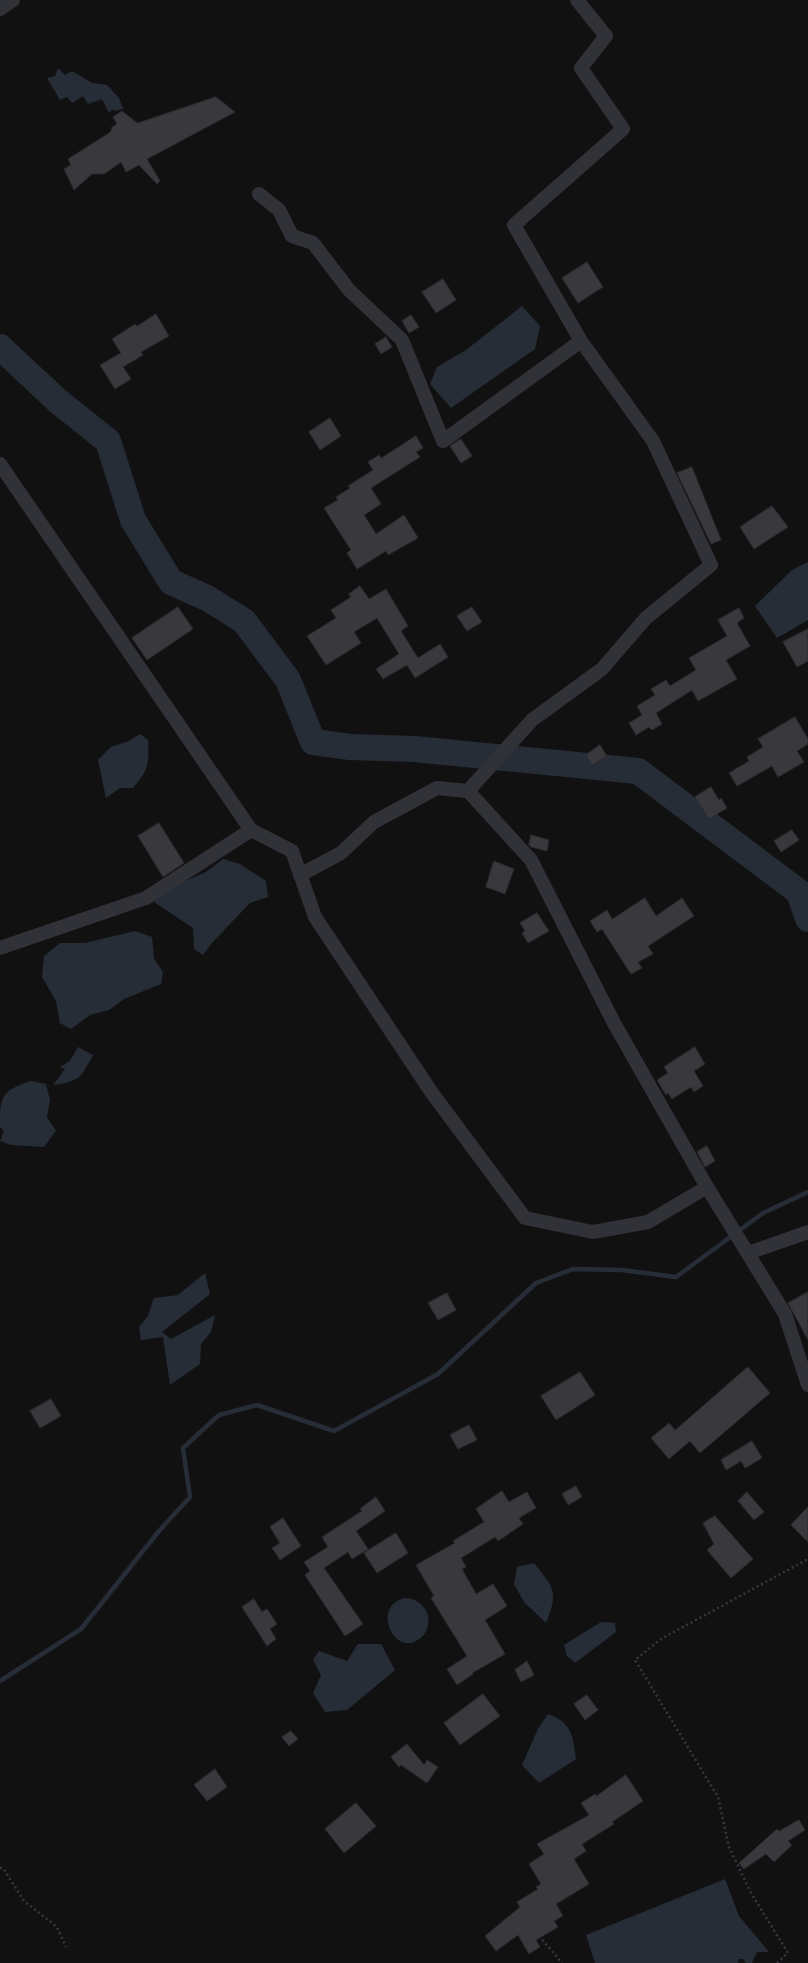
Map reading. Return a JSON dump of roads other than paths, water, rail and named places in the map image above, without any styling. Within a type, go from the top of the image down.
[{"type":"street","points":[[0,9],[14,0]]},
{"type":"street","points":[[468,791],[532,720],[602,669],[646,618],[711,565],[653,441],[582,341],[514,225],[623,129],[581,68],[606,36],[578,0]]},
{"type":"street","points":[[258,194],[279,210],[292,236],[313,243],[349,290],[402,340],[443,441],[582,341]]},
{"type":"street","points":[[0,464],[251,830],[292,850],[315,917],[432,1093],[525,1218],[593,1232],[648,1222],[707,1187]]},
{"type":"street","points":[[300,875],[341,853],[374,822],[437,788],[468,791],[531,860],[614,1023],[707,1187],[785,1314],[808,1385]]},
{"type":"street","points":[[0,948],[146,898],[251,830]]},
{"type":"street","points":[[748,1254],[808,1232]]},
{"type":"waterway","points":[[0,347],[59,402],[108,441],[133,520],[171,582],[207,598],[244,621],[288,680],[313,742],[350,747],[414,749],[638,771],[799,892],[808,919]]},
{"type":"waterway","points":[[0,1681],[81,1629],[159,1531],[190,1497],[183,1448],[219,1415],[257,1405],[334,1431],[438,1374],[536,1283],[573,1269],[622,1270],[676,1277],[763,1213],[808,1192]]}]
